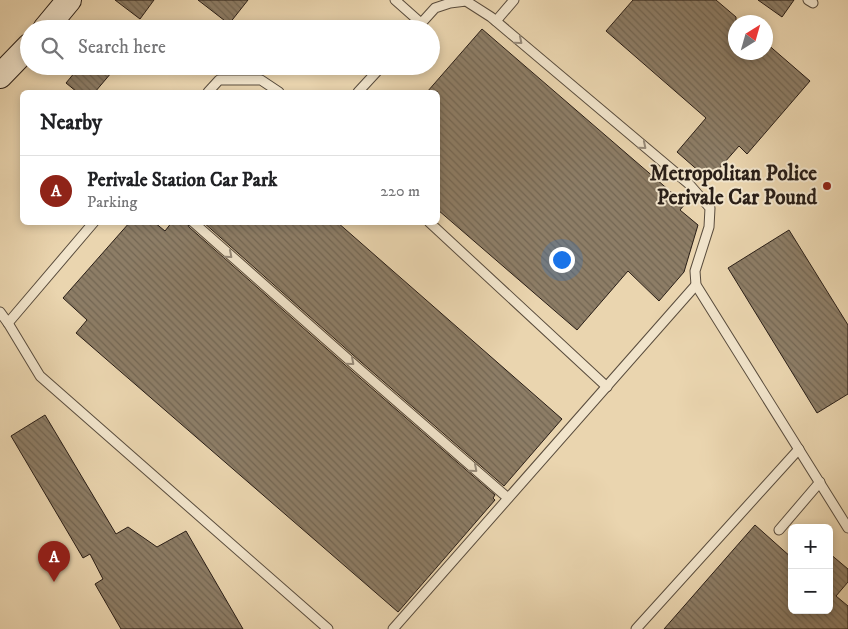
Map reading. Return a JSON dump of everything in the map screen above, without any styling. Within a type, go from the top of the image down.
[{"type":"street","points":[[53,20],[69,0]]},
{"type":"street","points":[[0,76],[20,55]]},
{"type":"lane","points":[[394,0],[413,20]]},
{"type":"lane","points":[[496,21],[514,0]]},
{"type":"lane","points":[[424,20],[435,8],[450,3],[466,1],[491,17],[688,184],[710,208],[709,227],[695,271],[696,285],[848,528]]},
{"type":"lane","points":[[361,89],[374,75]]},
{"type":"lane","points":[[210,90],[219,80],[260,80],[276,90]]},
{"type":"lane","points":[[8,323],[91,225]]},
{"type":"lane","points":[[196,225],[357,368],[508,498]]},
{"type":"lane","points":[[432,225],[607,387]]},
{"type":"lane","points":[[393,629],[696,285]]},
{"type":"lane","points":[[0,312],[40,376],[328,629]]},
{"type":"lane","points":[[636,629],[799,449]]},
{"type":"lane","points":[[779,530],[820,482]]},
{"type":"building","points":[[115,0],[154,0],[140,19]]},
{"type":"building","points":[[198,0],[248,0],[232,20],[224,20]]},
{"type":"building","points":[[633,0],[716,0],[734,15],[728,15],[728,60],[773,60],[773,49],[810,81],[747,154],[739,146],[709,180],[677,152],[706,118],[606,31]]},
{"type":"building","points":[[758,0],[794,0],[782,17]]},
{"type":"building","points":[[482,29],[685,204],[680,210],[698,225],[684,272],[659,301],[628,271],[577,330],[440,212],[440,90],[429,90]]},
{"type":"building","points":[[73,75],[109,75],[97,90],[75,90],[66,83]]},
{"type":"building","points":[[127,225],[158,225],[165,231],[170,225],[188,225],[495,495],[493,498],[495,500],[398,612],[76,333],[87,320],[63,298]]},
{"type":"building","points":[[206,225],[340,225],[562,419],[504,486]]},
{"type":"building","points":[[789,230],[848,325],[848,394],[817,413],[728,268]]},
{"type":"building","points":[[45,415],[116,534],[128,527],[157,547],[186,531],[243,629],[121,629],[95,584],[103,579],[90,554],[83,558],[11,436]]},
{"type":"building","points":[[755,525],[788,554],[788,614],[833,614],[833,556],[848,569],[848,582],[836,596],[848,606],[848,629],[664,629]]},
{"type":"place","name":"Metropolitan Police Perivale Car Pound","points":[[827,186]]},
{"type":"place","name":"Perivale Station Car Park","points":[[54,582]]}]
